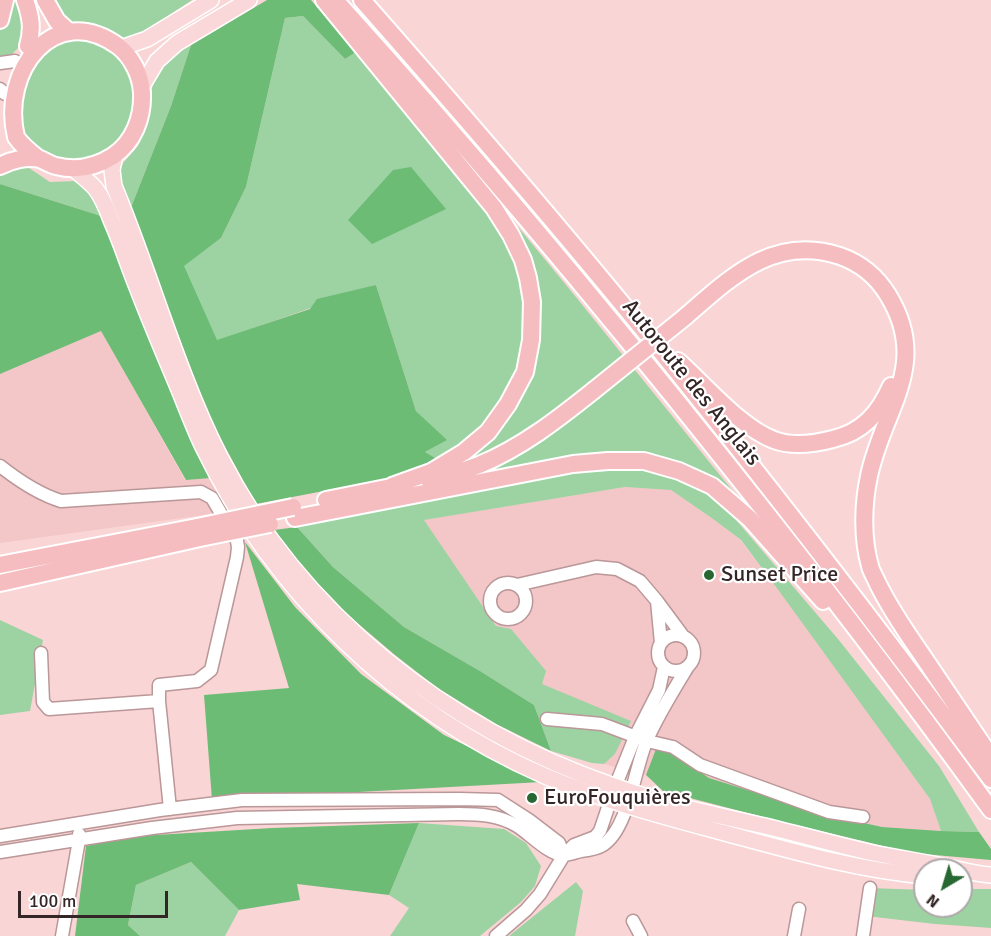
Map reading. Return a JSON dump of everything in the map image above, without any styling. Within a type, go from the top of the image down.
[{"type":"highway","points":[[0,20],[5,0]]},
{"type":"highway","points":[[25,0],[32,27],[28,46]]},
{"type":"highway","points":[[45,0],[57,21],[67,30]]},
{"type":"highway","points":[[324,0],[494,208],[523,260],[532,302],[531,340],[525,372],[508,404],[488,432],[464,452],[396,492]]},
{"type":"highway","name":"Autoroute des Anglais","points":[[335,0],[502,189],[651,368],[805,561],[991,810]]},
{"type":"highway","name":"Autoroute des Anglais","points":[[362,0],[445,94],[645,333],[820,553],[991,779]]},
{"type":"highway","points":[[67,30],[96,33],[121,48],[138,72],[142,86],[143,105],[138,124],[129,141],[115,155],[88,167],[55,166],[39,159],[4,129],[5,109],[2,92],[6,83],[8,62],[40,38],[67,30]]},
{"type":"highway","points":[[0,166],[20,159],[39,159]]},
{"type":"highway","points":[[396,492],[481,470],[540,439],[686,319],[732,277],[750,265],[771,255],[807,249],[842,257],[860,265],[881,284],[894,305],[902,324],[906,351],[898,395],[878,445],[869,476],[865,538],[870,567],[883,595],[903,628],[991,757]]},
{"type":"highway","points":[[645,333],[750,428],[774,440],[795,444],[817,444],[859,429],[874,416],[885,401],[892,384],[897,354],[894,330],[887,310],[873,289],[854,271],[838,264],[807,258],[785,261],[737,284],[686,319]]},
{"type":"highway","points":[[0,565],[199,532],[396,492],[573,464],[644,461],[679,471],[712,486],[750,519],[908,697]]},
{"type":"highway","points":[[0,583],[199,532]]},
{"type":"main road","points":[[121,48],[147,39],[211,0]]},
{"type":"main road","points":[[142,86],[157,61],[177,43],[249,0]]},
{"type":"main road","points":[[115,155],[112,170],[114,186],[197,406],[237,489],[297,575],[330,610],[400,672],[484,728],[582,774],[613,793]]},
{"type":"main road","points":[[73,168],[94,187],[104,202],[203,447],[246,522],[307,603],[342,640],[383,676],[425,709],[465,735],[542,775],[571,786],[613,793],[753,841],[858,867],[913,874]]},
{"type":"main road","points":[[629,798],[710,814],[877,854],[988,875]]},
{"type":"main road","points":[[973,877],[988,875]]},
{"type":"street","points":[[0,466],[26,486],[61,501],[201,492],[207,494],[217,504],[237,540],[237,557],[211,670],[197,681],[159,685],[170,809]]},
{"type":"street","points":[[496,936],[526,910],[540,894],[564,855],[574,845],[595,837],[600,831],[613,793],[641,739],[669,698],[694,654],[691,644],[640,581],[617,569],[596,567],[517,585]]},
{"type":"street","points":[[657,601],[661,643]]},
{"type":"street","points":[[683,636],[665,638],[657,652],[660,663],[669,670],[687,668]]},
{"type":"street","points":[[41,653],[43,702],[49,709],[159,701]]},
{"type":"street","points":[[0,852],[152,828],[237,818],[459,814],[482,814],[500,818],[516,825],[553,852],[564,855],[602,846],[621,824],[629,798],[641,739],[659,690],[664,667]]},
{"type":"street","points":[[548,719],[602,724],[641,739],[673,747],[699,765],[829,812],[863,817]]},
{"type":"street","points":[[0,836],[242,800],[498,800],[560,843],[564,855]]},
{"type":"street","points":[[62,936],[79,840],[77,824]]},
{"type":"street","points":[[863,936],[870,888]]},
{"type":"street","points":[[794,936],[799,909]]},
{"type":"street","points":[[633,921],[641,936]]},
{"type":"shaded area","points":[[101,331],[185,480],[211,478],[232,508],[204,515],[0,543],[0,374]]},
{"type":"shaded area","points":[[625,487],[671,490],[740,540],[930,799],[941,831],[882,827],[824,814],[709,778],[671,752],[656,749],[646,775],[604,764],[615,754],[630,721],[541,684],[496,626],[423,520]]},
{"type":"green space","points":[[9,0],[20,0],[26,26],[18,48],[12,54],[0,58],[0,28]]},
{"type":"green space","points":[[51,0],[192,0],[162,20],[146,35],[130,39],[115,38],[89,26],[71,22],[59,12]]},
{"type":"green space","points":[[267,0],[311,0],[356,52],[345,59],[303,16],[285,18],[246,187],[221,238],[184,266],[217,340],[310,309],[317,299],[376,285],[416,411],[447,440],[425,452],[437,459],[422,468],[381,480],[256,504],[212,423],[130,210],[171,106],[191,45]]},
{"type":"green space","points":[[303,16],[345,59],[356,52],[455,170],[497,225],[518,227],[547,262],[745,506],[737,521],[838,639],[939,766],[979,832],[941,831],[930,799],[741,540],[671,490],[625,487],[424,520],[496,626],[511,629],[546,671],[542,684],[631,721],[615,754],[604,764],[592,763],[551,751],[534,705],[404,627],[333,567],[297,527],[484,490],[477,459],[451,468],[425,452],[446,440],[416,411],[376,285],[217,341],[183,266],[221,238],[246,187],[285,18]]},
{"type":"green space","points":[[79,39],[97,44],[115,55],[127,70],[133,88],[134,107],[129,126],[119,142],[105,154],[85,161],[64,162],[49,157],[20,133],[16,77],[59,41]]},
{"type":"green space","points":[[191,45],[171,106],[130,210],[119,173],[123,163],[138,146],[145,128],[155,77],[165,60]]},
{"type":"green space","points":[[13,167],[29,168],[50,182],[76,181],[97,202],[101,216],[0,184],[0,175]]},
{"type":"green space","points":[[411,167],[446,209],[372,244],[348,220],[393,170]]},
{"type":"green space","points":[[0,184],[101,216],[170,391],[211,478],[186,480],[101,331],[0,374]]},
{"type":"green space","points":[[297,527],[333,567],[404,627],[534,705],[551,751],[496,724],[436,687],[349,616],[301,566],[274,530]]},
{"type":"green space","points":[[245,542],[295,607],[361,674],[444,735],[542,782],[212,800],[204,695],[289,688]]},
{"type":"green space","points":[[0,620],[43,640],[30,711],[0,715]]},
{"type":"green space","points":[[656,749],[671,752],[709,778],[824,814],[882,827],[979,832],[991,849],[991,860],[912,853],[767,818],[663,791],[646,775]]},
{"type":"green space","points":[[419,823],[504,829],[526,843],[541,866],[535,886],[521,902],[480,936],[390,936],[409,908],[389,895]]},
{"type":"green space","points":[[419,823],[389,895],[297,884],[300,900],[239,910],[191,862],[136,885],[128,925],[140,936],[75,936],[86,846],[139,836],[272,828]]},
{"type":"green space","points":[[191,862],[239,910],[225,936],[140,936],[128,925],[136,885]]},
{"type":"green space","points":[[576,882],[583,891],[575,936],[509,936]]},
{"type":"green space","points":[[870,888],[913,890],[913,918],[973,918],[973,889],[991,889],[991,928],[866,916]]},
{"type":"place","name":"Sunset Price","points":[[709,575]]},
{"type":"place","name":"EuroFouquières","points":[[532,798]]}]
